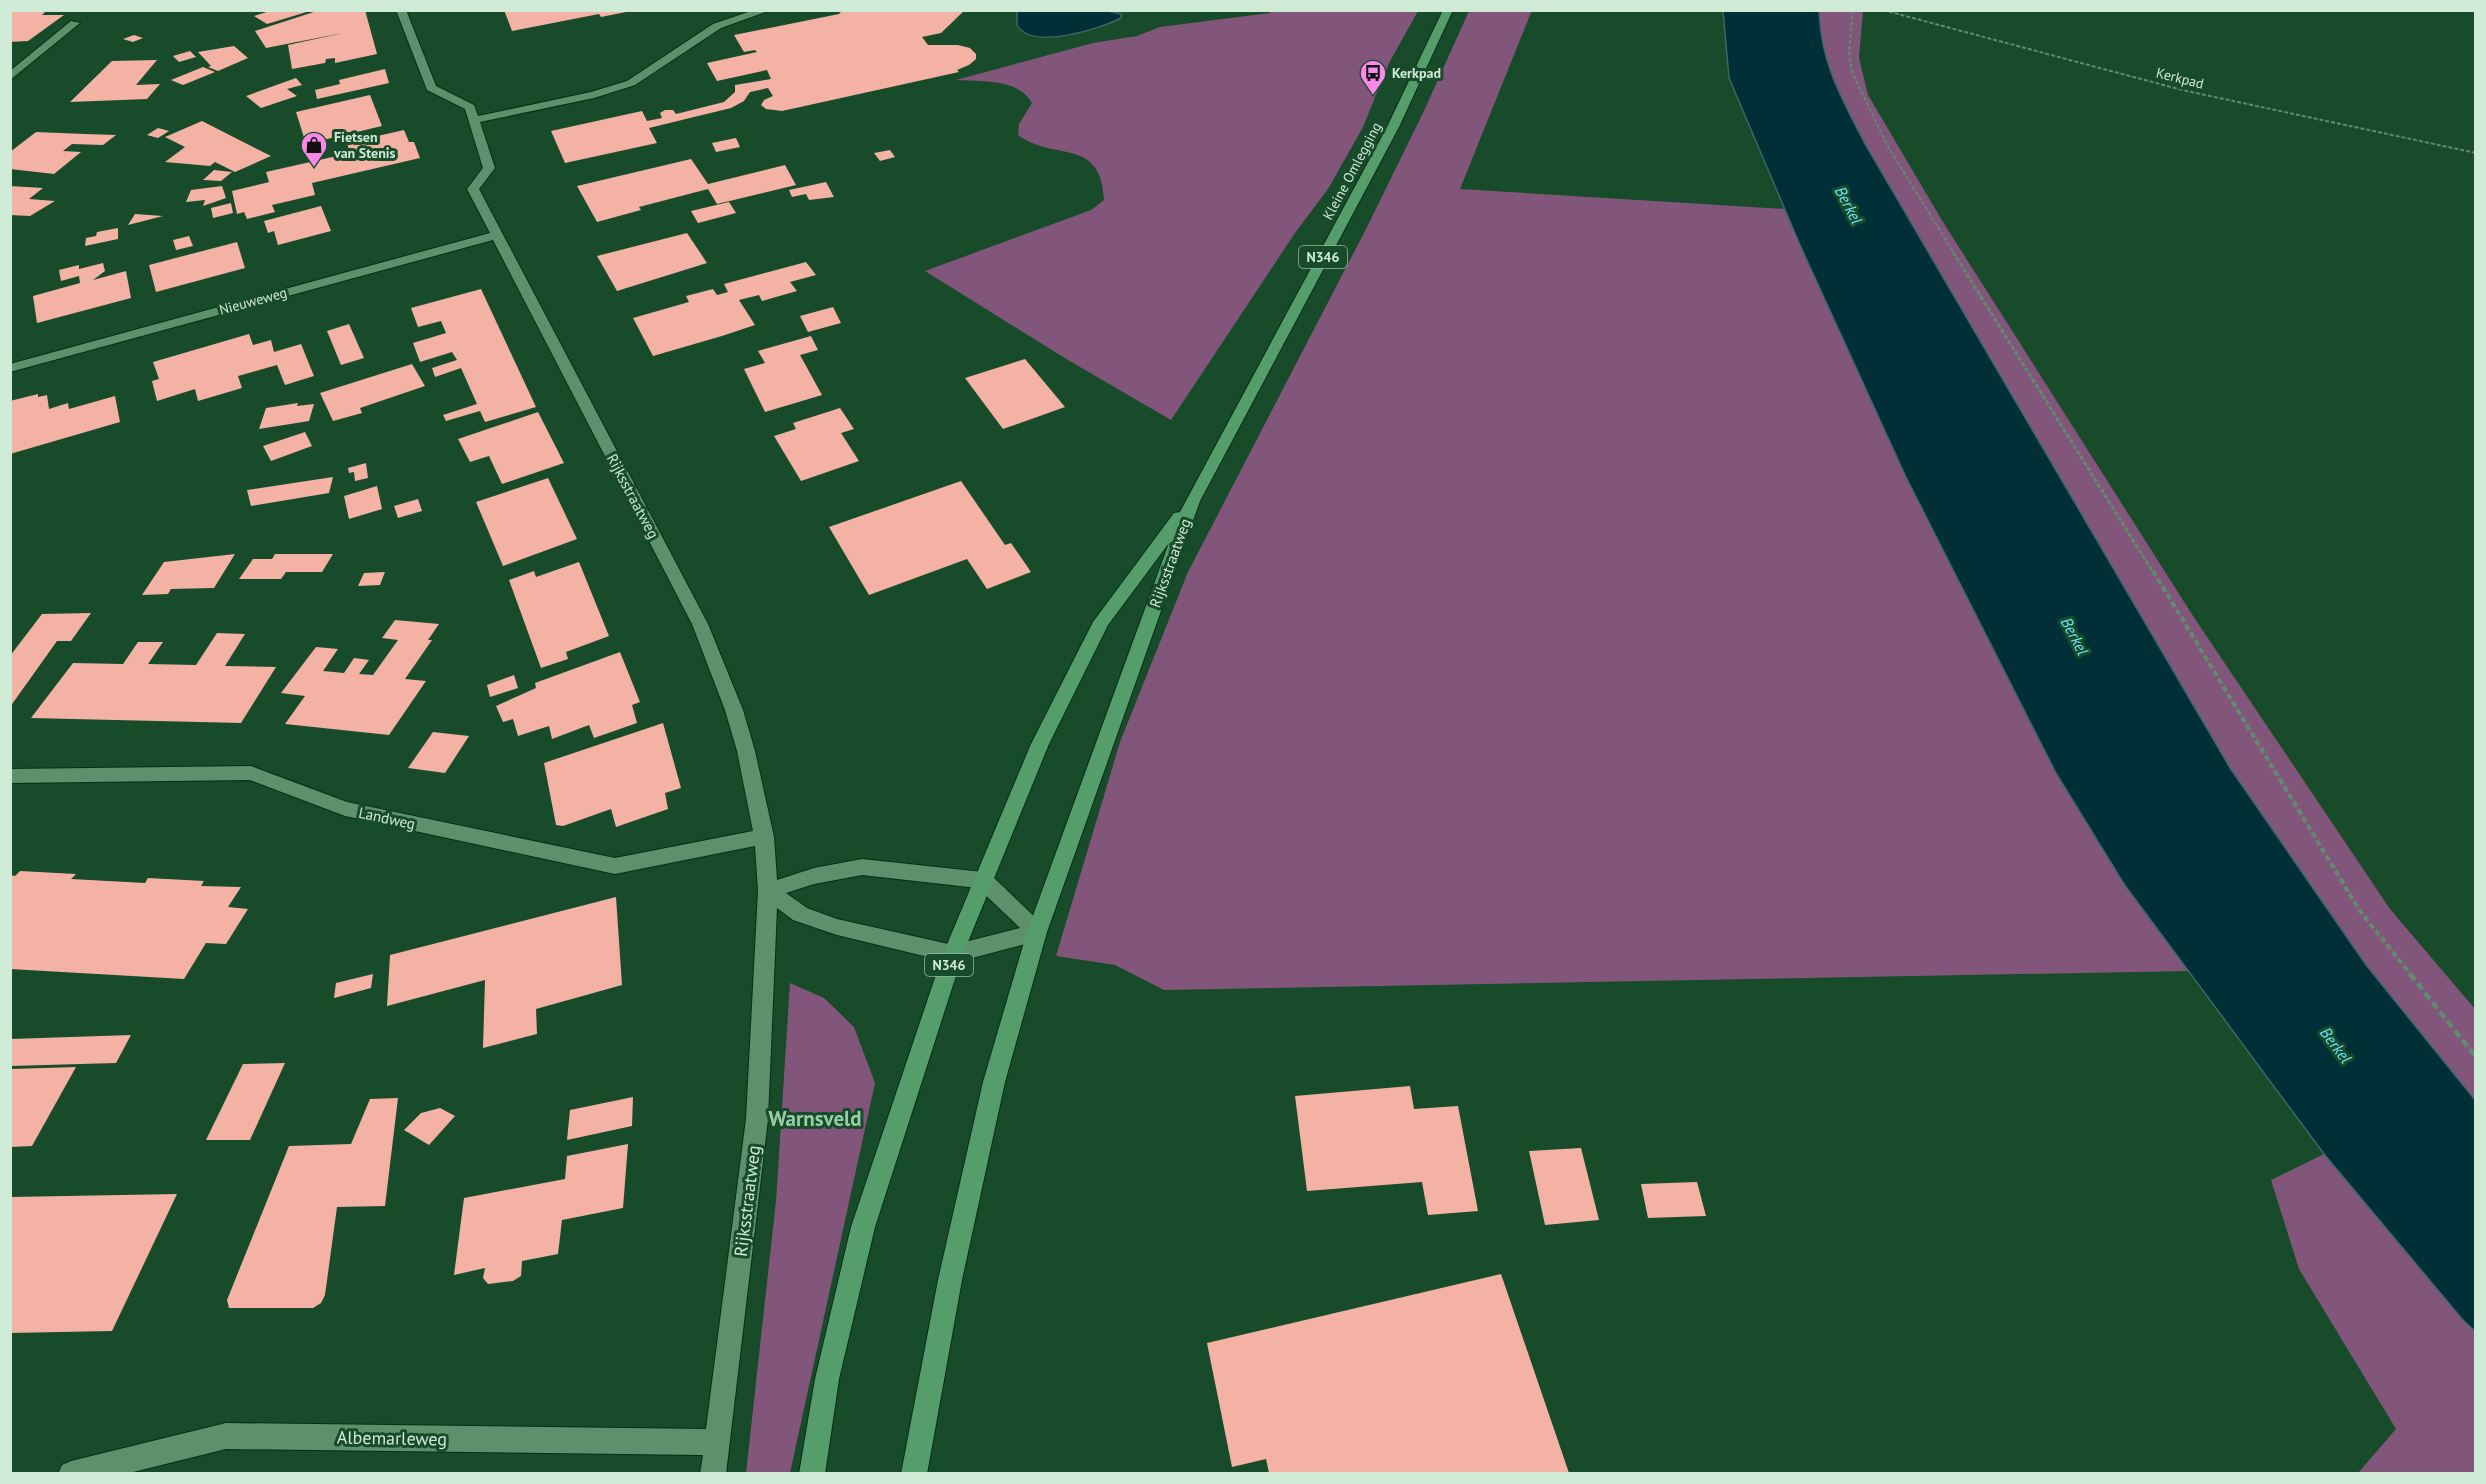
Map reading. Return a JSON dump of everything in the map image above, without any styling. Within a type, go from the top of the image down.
[{"type":"main road","name":"Kleine Omlegging","points":[[1192,501],[1393,127],[1448,10]]},
{"type":"main road","name":"Rijksstraatweg","points":[[812,1473],[827,1380],[863,1227],[952,954],[1040,744],[1101,622],[1192,501]]},
{"type":"main road","name":"Rijksstraatweg","points":[[914,1473],[950,1280],[994,1082],[1036,932],[1192,501]]},
{"type":"street","name":"Rijksstraatweg","points":[[401,10],[431,88],[439,94],[462,101],[470,107],[489,168],[473,189],[700,624],[734,710],[746,751],[764,837],[768,891],[758,1119],[713,1473]]},
{"type":"street","points":[[474,120],[594,95],[631,82],[717,26],[766,10]]},
{"type":"street","points":[[10,78],[75,23]]},
{"type":"street","name":"Nieuweweg","points":[[10,368],[496,235]]},
{"type":"street","name":"Landweg","points":[[10,776],[251,772],[345,809],[615,866],[764,837]]},
{"type":"street","points":[[768,891],[814,876],[862,867],[983,880],[1036,932]]},
{"type":"street","points":[[768,891],[800,914],[837,927],[952,954],[1036,932]]},
{"type":"street","name":"Albemarleweg","points":[[71,1473],[226,1436],[717,1442]]},
{"type":"path","points":[[1853,10],[1849,51],[1852,72],[1899,165],[2245,719],[2360,910],[2475,1057]]},
{"type":"path","name":"Kerkpad","points":[[1883,10],[2006,41],[2181,90],[2475,153]]},
{"type":"shaded area","points":[[1532,10],[1460,189],[1785,209],[1906,477],[2056,773],[2124,884],[2188,971],[1164,990],[1115,965],[1056,956],[1120,742],[1188,572],[1366,229],[1423,113],[1469,11]]},
{"type":"shaded area","points":[[1271,11],[1418,11],[1389,63],[1363,127],[1328,189],[1295,233],[1171,420],[1068,360],[925,271],[1091,210],[1104,200],[1101,180],[1094,167],[1085,158],[1046,148],[1018,135],[1019,124],[1032,103],[1026,95],[1009,85],[956,80],[1093,43],[1137,36],[1160,27],[1270,13]]},
{"type":"shaded area","points":[[1819,11],[1863,11],[1859,58],[1868,95],[1943,222],[2195,619],[2390,909],[2475,1009],[2475,1100],[2366,965],[2230,768],[1865,144],[1840,95],[1828,64]]},
{"type":"shaded area","points":[[790,983],[824,998],[854,1027],[875,1083],[790,1473],[746,1473],[776,1201]]},
{"type":"shaded area","points":[[2324,1154],[2463,1320],[2475,1331],[2475,1473],[2358,1473],[2396,1429],[2299,1269],[2271,1180]]},
{"type":"water","points":[[1017,11],[1108,11],[1121,14],[1121,18],[1083,32],[1066,35],[1036,36],[1025,33],[1017,25]]},
{"type":"water","name":"Berkel","points":[[1723,11],[1819,11],[1828,64],[1840,95],[1865,144],[2230,768],[2366,965],[2475,1100],[2475,1331],[2463,1320],[2324,1154],[2124,884],[2056,773],[1906,477],[1800,245],[1729,78]]},
{"type":"building","points":[[10,10],[47,10],[42,15],[64,15],[28,41],[10,42]]},
{"type":"building","points":[[273,10],[310,11],[267,24],[254,16]]},
{"type":"building","points":[[320,10],[365,10],[377,54],[335,63],[335,58],[326,59],[325,63],[292,69],[288,45],[343,33],[266,48],[255,31]]},
{"type":"building","points":[[504,10],[626,10],[626,12],[601,17],[599,14],[512,31]]},
{"type":"building","points":[[843,10],[965,10],[941,33],[922,37],[928,45],[958,45],[970,48],[976,54],[976,59],[957,70],[959,72],[782,111],[766,109],[761,105],[764,100],[773,96],[768,88],[750,92],[744,101],[731,108],[649,128],[657,143],[565,163],[551,131],[642,111],[647,121],[662,118],[660,113],[665,110],[673,110],[676,114],[724,102],[735,92],[735,85],[771,79],[767,70],[717,81],[707,63],[757,52],[755,50],[744,52],[734,35],[839,14]]},
{"type":"building","points":[[134,35],[143,38],[133,42],[123,39]]},
{"type":"building","points":[[234,46],[248,58],[218,71],[208,67],[211,66],[198,52]]},
{"type":"building","points":[[190,51],[196,57],[179,62],[173,56]]},
{"type":"building","points":[[157,60],[136,85],[160,84],[147,99],[70,102],[112,61]]},
{"type":"building","points":[[203,67],[215,72],[183,85],[171,80]]},
{"type":"building","points":[[385,69],[389,83],[317,99],[315,90],[340,84],[339,80]]},
{"type":"building","points":[[296,78],[302,85],[287,89],[297,96],[261,108],[246,96]]},
{"type":"building","points":[[370,95],[382,126],[306,144],[296,112]]},
{"type":"building","points":[[202,121],[271,156],[235,172],[215,162],[210,166],[165,162],[185,147],[165,137]]},
{"type":"building","points":[[158,128],[169,131],[158,138],[147,135]]},
{"type":"building","points":[[404,130],[409,142],[414,142],[420,158],[312,183],[315,195],[272,205],[275,212],[247,219],[244,212],[237,214],[232,191],[269,182],[266,172],[350,153],[347,143]]},
{"type":"building","points":[[36,132],[116,135],[103,145],[72,144],[63,151],[81,152],[54,174],[10,169],[10,152]]},
{"type":"building","points":[[736,138],[740,147],[716,152],[712,143]]},
{"type":"building","points":[[890,150],[895,157],[880,161],[874,153]]},
{"type":"building","points":[[691,159],[708,184],[785,165],[796,185],[717,204],[708,189],[639,207],[641,210],[597,222],[577,186]]},
{"type":"building","points":[[214,170],[232,172],[221,181],[203,180]]},
{"type":"building","points":[[826,182],[834,197],[809,200],[806,194],[792,197],[789,190]]},
{"type":"building","points":[[10,186],[43,188],[29,199],[55,201],[30,216],[10,215]]},
{"type":"building","points":[[222,186],[226,198],[203,206],[205,200],[186,202],[191,190]]},
{"type":"building","points":[[729,202],[736,213],[698,223],[691,211]]},
{"type":"building","points":[[231,203],[233,213],[213,218],[211,208]]},
{"type":"building","points":[[321,206],[331,231],[278,245],[274,231],[268,233],[264,221]]},
{"type":"building","points":[[135,214],[163,216],[128,225]]},
{"type":"building","points":[[118,228],[118,239],[85,246],[86,238],[96,236],[97,232]]},
{"type":"building","points":[[687,233],[707,263],[617,291],[597,256]]},
{"type":"building","points":[[189,236],[193,246],[176,250],[173,240]]},
{"type":"building","points":[[237,242],[245,268],[156,292],[149,265]]},
{"type":"building","points":[[806,262],[816,275],[790,282],[797,291],[762,301],[759,295],[739,300],[755,325],[722,336],[653,356],[633,318],[689,302],[686,296],[713,289],[717,295],[728,292],[724,284]]},
{"type":"building","points":[[103,263],[105,271],[93,280],[126,271],[131,298],[37,323],[33,296],[80,283],[79,276],[61,281],[59,270],[79,265],[79,269]]},
{"type":"building","points":[[481,289],[536,407],[485,422],[480,411],[446,421],[443,415],[477,404],[461,368],[435,377],[432,368],[457,360],[452,352],[420,362],[413,343],[446,333],[441,321],[418,327],[411,308]]},
{"type":"building","points":[[833,307],[841,323],[808,332],[800,316]]},
{"type":"building","points":[[349,324],[364,358],[341,365],[327,331]]},
{"type":"building","points":[[249,334],[253,345],[271,340],[274,352],[301,344],[314,376],[285,385],[277,365],[238,376],[242,388],[198,401],[195,389],[157,401],[152,381],[159,379],[153,362]]},
{"type":"building","points":[[811,336],[818,350],[800,355],[822,395],[765,412],[744,369],[765,363],[758,351]]},
{"type":"building","points":[[1025,359],[1065,407],[1003,429],[965,378]]},
{"type":"building","points":[[412,364],[425,386],[360,408],[362,413],[333,421],[320,393]]},
{"type":"building","points":[[38,394],[38,397],[47,395],[49,409],[68,403],[69,409],[115,396],[120,422],[10,454],[10,401]]},
{"type":"building","points":[[298,403],[297,406],[314,404],[309,421],[259,429],[266,408]]},
{"type":"building","points":[[840,408],[854,429],[841,433],[859,461],[801,481],[774,436],[796,429],[793,423]]},
{"type":"building","points":[[538,412],[564,463],[502,484],[489,456],[470,462],[458,439]]},
{"type":"building","points":[[305,432],[312,446],[271,461],[263,446]]},
{"type":"building","points":[[366,463],[368,478],[355,481],[354,472],[349,473],[348,468]]},
{"type":"building","points":[[333,477],[329,493],[251,506],[247,490]]},
{"type":"building","points":[[548,478],[577,539],[503,566],[476,502]]},
{"type":"building","points":[[961,481],[1005,545],[1011,543],[1031,572],[987,589],[967,559],[869,595],[829,527]]},
{"type":"building","points":[[377,486],[382,509],[349,519],[344,496]]},
{"type":"building","points":[[418,499],[422,511],[398,518],[394,506]]},
{"type":"building","points":[[235,554],[214,588],[171,589],[168,594],[142,595],[164,562]]},
{"type":"building","points":[[275,554],[333,554],[322,572],[286,572],[281,579],[239,579],[253,559],[272,559]]},
{"type":"building","points":[[579,562],[609,636],[566,652],[568,659],[541,668],[509,580],[534,571],[536,577]]},
{"type":"building","points":[[385,572],[380,585],[358,586],[364,573]]},
{"type":"building","points":[[91,613],[71,641],[57,641],[10,707],[10,656],[42,614]]},
{"type":"building","points":[[395,620],[439,624],[428,640],[432,640],[405,679],[426,681],[389,735],[285,724],[305,696],[281,693],[316,647],[338,649],[323,671],[344,673],[354,658],[369,660],[359,674],[373,675],[398,640],[382,638]]},
{"type":"building","points":[[217,633],[245,634],[225,666],[276,667],[241,723],[31,718],[73,663],[123,664],[138,642],[163,642],[148,664],[196,665]]},
{"type":"building","points":[[620,652],[640,702],[632,705],[637,723],[594,738],[589,725],[552,739],[549,726],[518,736],[513,719],[503,722],[496,706],[536,688],[535,683]]},
{"type":"building","points":[[514,675],[518,688],[490,697],[487,685]]},
{"type":"building","points":[[663,723],[681,788],[665,793],[668,809],[616,827],[611,809],[563,826],[556,825],[544,763]]},
{"type":"building","points":[[433,732],[469,736],[445,773],[408,768]]},
{"type":"building","points":[[20,871],[76,874],[71,879],[145,883],[148,878],[204,881],[201,886],[241,887],[228,907],[248,909],[226,944],[206,943],[184,979],[10,969],[10,875],[15,876]]},
{"type":"building","points":[[616,897],[622,985],[536,1009],[537,1034],[483,1048],[485,980],[387,1006],[390,955]]},
{"type":"building","points":[[373,974],[371,988],[334,998],[336,983]]},
{"type":"building","points":[[131,1035],[116,1063],[10,1066],[10,1039]]},
{"type":"building","points":[[285,1063],[250,1140],[206,1140],[243,1064]]},
{"type":"building","points":[[76,1067],[32,1146],[10,1147],[10,1069]]},
{"type":"building","points":[[1410,1086],[1414,1109],[1458,1106],[1478,1211],[1428,1215],[1422,1182],[1307,1191],[1295,1096]]},
{"type":"building","points":[[633,1097],[632,1126],[567,1140],[570,1110]]},
{"type":"building","points":[[398,1098],[385,1206],[337,1207],[325,1295],[321,1303],[313,1308],[229,1308],[227,1300],[289,1146],[351,1144],[370,1099]]},
{"type":"building","points":[[440,1108],[455,1116],[429,1145],[404,1130],[421,1113]]},
{"type":"building","points":[[628,1144],[623,1208],[562,1220],[558,1254],[522,1261],[521,1276],[513,1281],[488,1284],[483,1278],[485,1268],[454,1275],[464,1198],[565,1179],[567,1156]]},
{"type":"building","points":[[1581,1148],[1599,1220],[1545,1225],[1529,1151]]},
{"type":"building","points":[[1697,1182],[1706,1216],[1648,1218],[1641,1184]]},
{"type":"building","points":[[177,1194],[112,1331],[10,1333],[10,1197]]},
{"type":"building","points":[[1501,1274],[1569,1473],[1269,1473],[1266,1459],[1232,1467],[1207,1343]]},
{"type":"place","name":"Kerkpad","points":[[1373,96]]},
{"type":"place","name":"Fietsen van Stenis","points":[[314,168]]},
{"type":"district","name":"Warnsveld","points":[[815,1118]]}]
